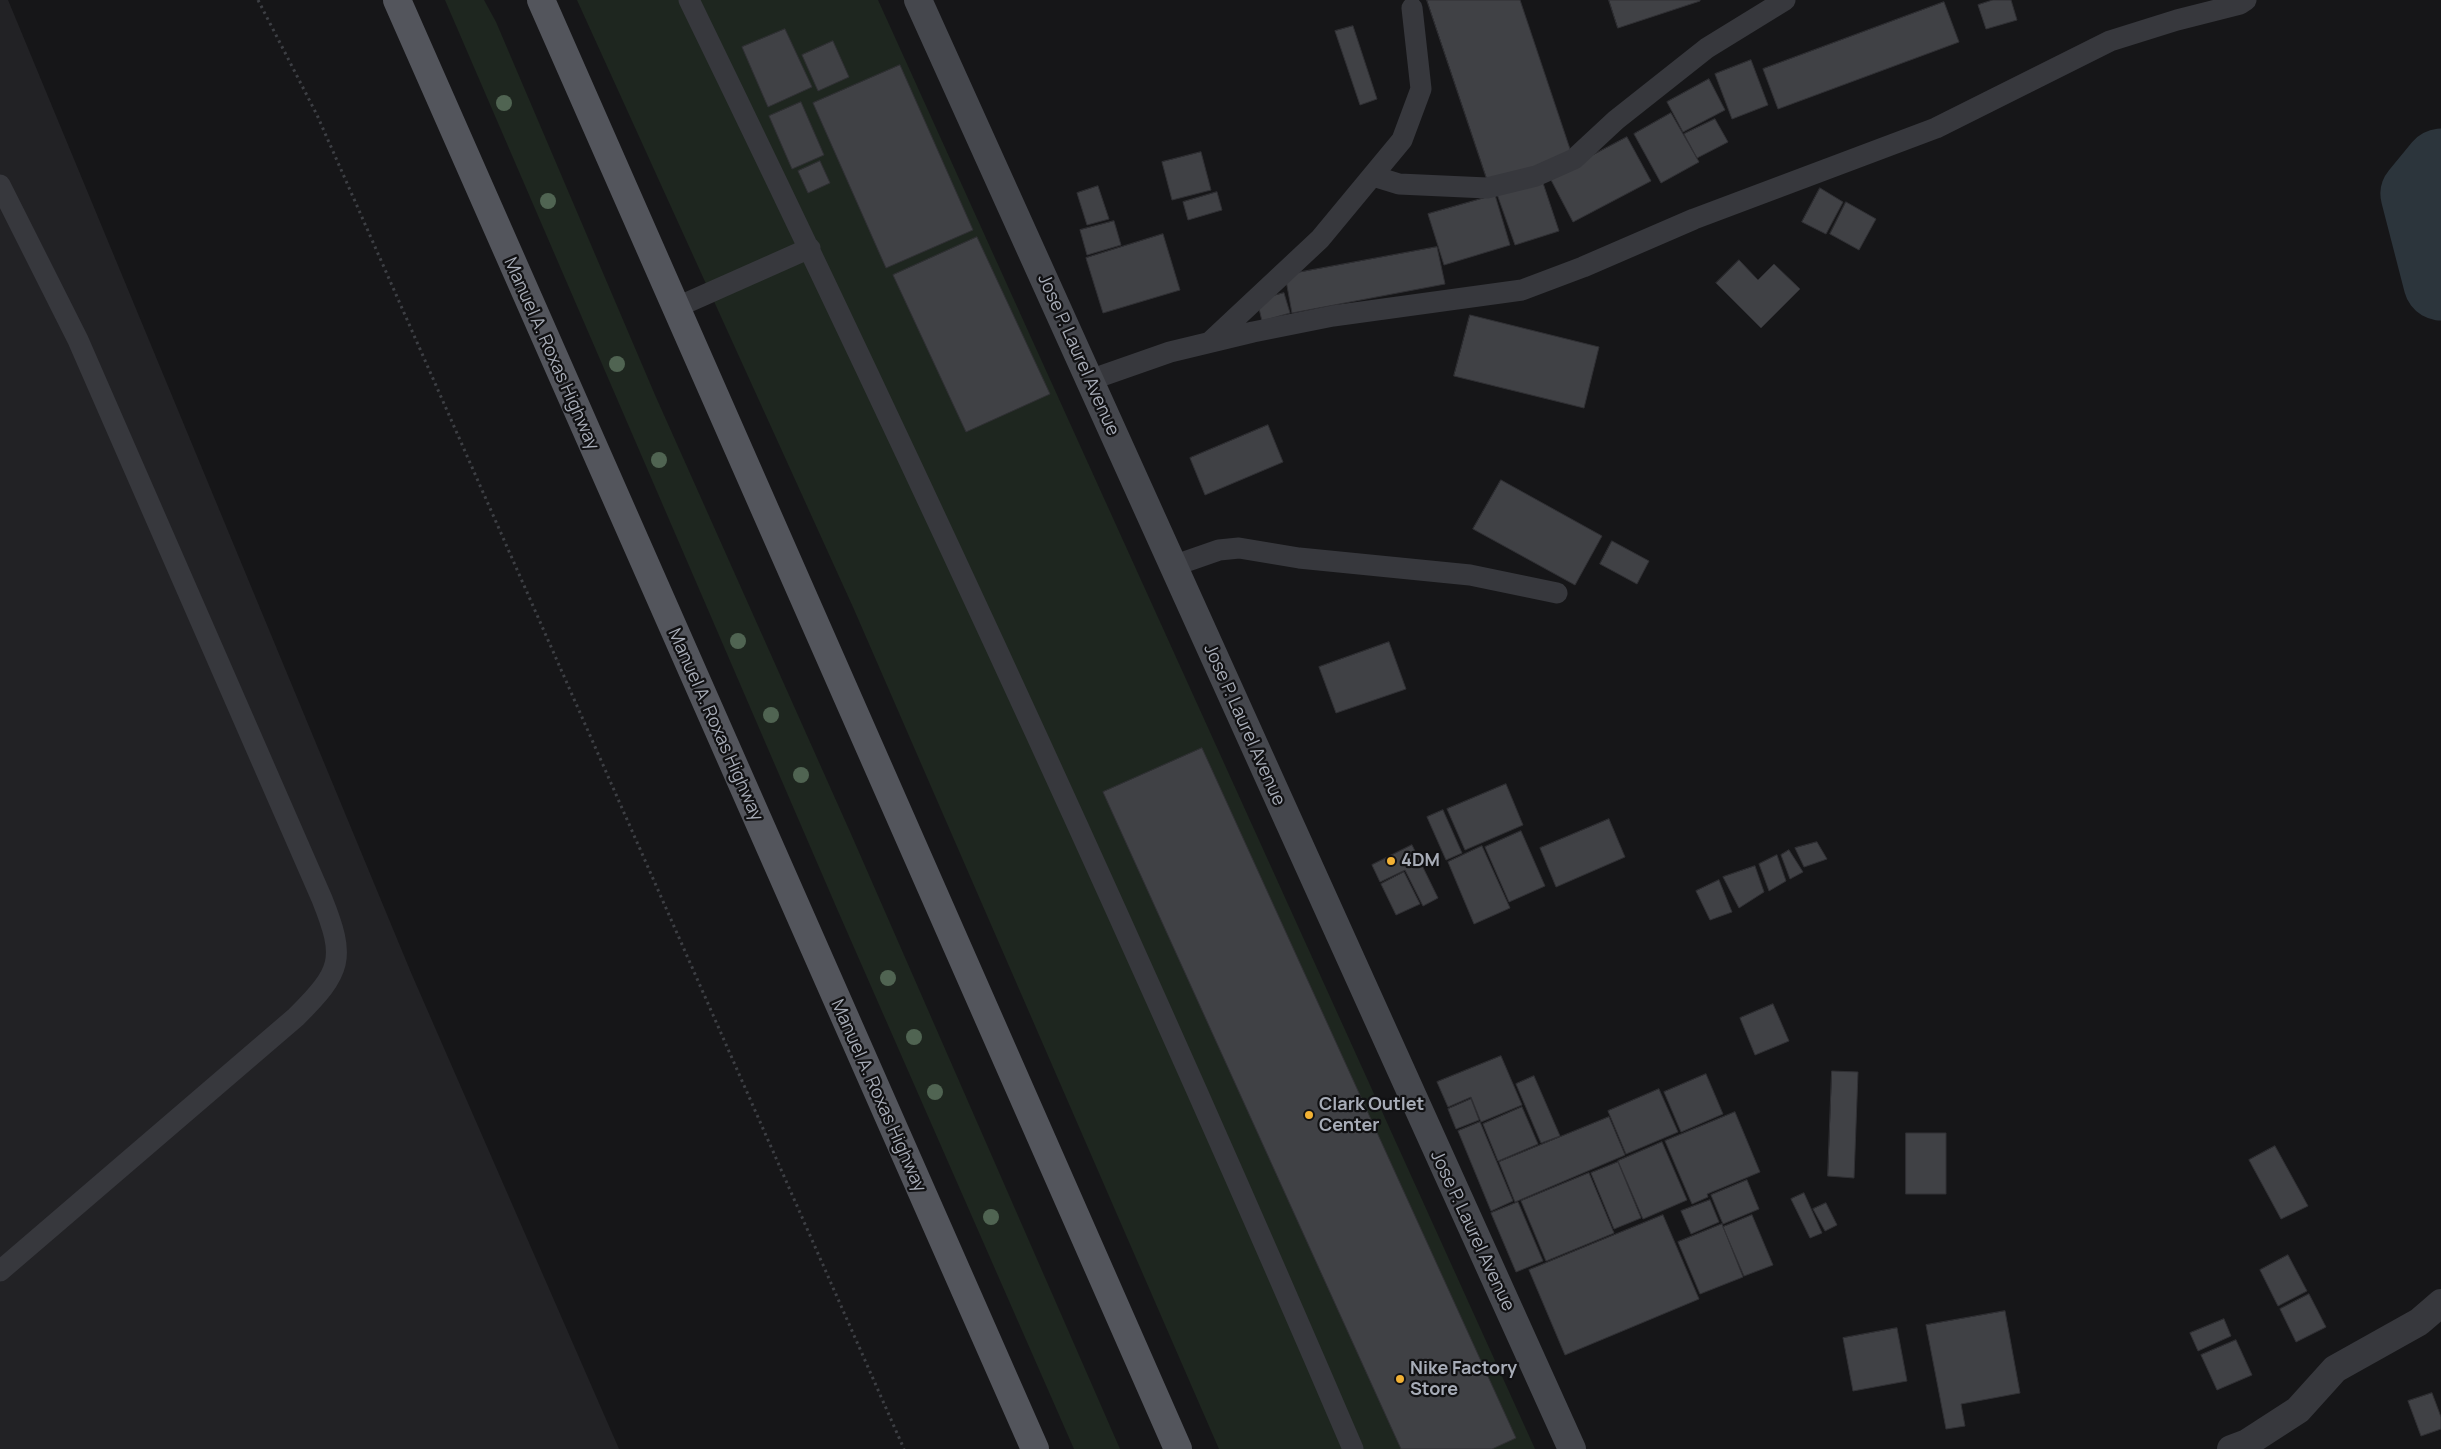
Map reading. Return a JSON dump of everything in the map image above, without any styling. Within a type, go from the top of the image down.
[{"type":"main road","name":"Manuel A. Roxas Highway","points":[[396,0],[1035,1449]]},
{"type":"main road","points":[[541,0],[1178,1449]]},
{"type":"street","name":"Jose P. Laurel Avenue","points":[[918,0],[1572,1449]]},
{"type":"street","points":[[2231,1449],[2247,1443],[2298,1410],[2335,1369],[2419,1322],[2441,1303]]},
{"type":"lane","points":[[689,0],[810,248],[1112,904],[1354,1449]]},
{"type":"lane","points":[[1373,176],[1399,184],[1487,188],[1536,176],[1574,159],[1616,120],[1707,48],[1785,0]]},
{"type":"lane","points":[[1090,380],[1170,352],[1334,316],[1522,290],[1583,267],[1694,219],[1936,128],[2110,41],[2177,20],[2240,4],[2246,0]]},
{"type":"lane","points":[[1209,343],[1320,238],[1402,140],[1421,89],[1412,8]]},
{"type":"lane","points":[[0,186],[7,215],[82,348],[322,899],[332,925],[338,950],[333,972],[320,993],[296,1017],[0,1271]]},
{"type":"lane","points":[[675,308],[810,248]]},
{"type":"lane","points":[[1173,566],[1219,550],[1239,548],[1298,558],[1470,575],[1557,593]]},
{"type":"path","points":[[258,0],[317,115],[904,1449]]},
{"type":"shaded area","points":[[0,0],[8,0],[412,975],[619,1449],[0,1449]]},
{"type":"shaded area","points":[[445,0],[484,0],[496,22],[655,395],[851,834],[1120,1449],[1074,1449],[838,911]]},
{"type":"shaded area","points":[[577,0],[878,0],[1535,1449],[1219,1449],[853,607]]},
{"type":"building","points":[[1427,0],[1520,0],[1572,155],[1488,182]]},
{"type":"building","points":[[1609,0],[1700,0],[1700,1],[1618,28]]},
{"type":"building","points":[[1993,0],[2011,0],[2017,20],[1986,29],[1978,5]]},
{"type":"building","points":[[1944,2],[1959,42],[1778,109],[1763,69]]},
{"type":"building","points":[[1353,26],[1377,99],[1360,105],[1335,31]]},
{"type":"building","points":[[785,29],[812,87],[768,107],[742,47]]},
{"type":"building","points":[[833,41],[849,77],[818,91],[802,55]]},
{"type":"building","points":[[1751,60],[1768,105],[1732,119],[1715,74]]},
{"type":"building","points":[[900,65],[973,230],[886,268],[813,103]]},
{"type":"building","points":[[1709,79],[1725,110],[1683,132],[1667,102]]},
{"type":"building","points":[[801,102],[824,155],[792,169],[769,116]]},
{"type":"building","points":[[1671,113],[1699,162],[1661,183],[1634,134]]},
{"type":"building","points":[[1715,119],[1728,142],[1697,158],[1684,134]]},
{"type":"building","points":[[1627,137],[1651,181],[1573,222],[1550,178]]},
{"type":"building","points":[[1201,152],[1211,190],[1172,200],[1162,162]]},
{"type":"building","points":[[820,161],[830,183],[808,193],[798,171]]},
{"type":"building","points":[[1542,180],[1559,231],[1515,245],[1497,194]]},
{"type":"building","points":[[1098,186],[1109,219],[1087,225],[1077,193]]},
{"type":"building","points":[[1820,188],[1843,202],[1826,234],[1802,222]]},
{"type":"building","points":[[1217,192],[1222,210],[1188,220],[1183,202]]},
{"type":"building","points":[[1495,195],[1510,245],[1444,265],[1428,214]]},
{"type":"building","points":[[1846,202],[1876,219],[1859,250],[1830,234]]},
{"type":"building","points":[[1114,221],[1121,245],[1087,255],[1080,230]]},
{"type":"building","points":[[1163,234],[1180,290],[1103,313],[1086,258]]},
{"type":"building","points":[[977,237],[1050,394],[966,432],[893,275]]},
{"type":"building","points":[[1437,247],[1445,284],[1292,313],[1285,275]]},
{"type":"building","points":[[1739,260],[1758,280],[1774,264],[1800,289],[1761,328],[1716,283]]},
{"type":"building","points":[[1284,293],[1290,313],[1262,321],[1257,300]]},
{"type":"building","points":[[1470,315],[1599,347],[1584,408],[1454,376]]},
{"type":"building","points":[[1268,425],[1283,462],[1205,495],[1190,458]]},
{"type":"building","points":[[1501,480],[1602,536],[1575,585],[1473,529]]},
{"type":"building","points":[[1612,541],[1649,561],[1637,584],[1600,564]]},
{"type":"building","points":[[1389,642],[1406,689],[1336,713],[1319,667]]},
{"type":"building","name":"Clark Outlet Center","points":[[1202,748],[1516,1438],[1492,1449],[1401,1449],[1103,792]]},
{"type":"building","points":[[1506,784],[1523,825],[1465,850],[1447,809]]},
{"type":"building","points":[[1443,810],[1462,853],[1446,860],[1427,817]]},
{"type":"building","points":[[1609,819],[1625,857],[1556,887],[1540,848]]},
{"type":"building","points":[[1521,831],[1545,886],[1509,902],[1485,847]]},
{"type":"building","points":[[1817,842],[1827,859],[1804,867],[1795,848]]},
{"type":"building","points":[[1412,845],[1438,898],[1423,906],[1405,870],[1380,882],[1372,865]]},
{"type":"building","points":[[1482,846],[1510,908],[1474,924],[1448,862]]},
{"type":"building","points":[[1789,850],[1803,872],[1790,879],[1781,855]]},
{"type":"building","points":[[1777,855],[1786,881],[1769,891],[1759,864]]},
{"type":"building","points":[[1755,866],[1764,892],[1739,908],[1723,877]]},
{"type":"building","points":[[1404,872],[1420,904],[1396,915],[1381,884]]},
{"type":"building","points":[[1719,880],[1732,912],[1710,920],[1696,891]]},
{"type":"building","points":[[1773,1004],[1789,1041],[1755,1055],[1740,1018]]},
{"type":"building","points":[[1501,1056],[1522,1105],[1481,1122],[1471,1097],[1448,1107],[1437,1082]]},
{"type":"building","points":[[1832,1071],[1858,1072],[1854,1178],[1828,1176]]},
{"type":"building","points":[[1706,1074],[1723,1114],[1681,1132],[1664,1092]]},
{"type":"building","points":[[1534,1076],[1560,1136],[1541,1143],[1516,1084]]},
{"type":"building","points":[[1659,1089],[1678,1132],[1626,1154],[1608,1111]]},
{"type":"building","points":[[1471,1099],[1479,1120],[1456,1129],[1448,1109]]},
{"type":"building","points":[[1522,1107],[1538,1144],[1498,1161],[1483,1124]]},
{"type":"building","points":[[1735,1112],[1760,1172],[1707,1194],[1708,1197],[1692,1204],[1665,1141]]},
{"type":"building","points":[[1609,1117],[1625,1155],[1515,1202],[1499,1162]]},
{"type":"building","points":[[1480,1122],[1513,1201],[1491,1211],[1458,1131]]},
{"type":"building","points":[[1906,1133],[1946,1133],[1946,1194],[1906,1194]]},
{"type":"building","points":[[1662,1142],[1687,1200],[1643,1219],[1618,1161]]},
{"type":"building","points":[[2275,1146],[2308,1206],[2281,1219],[2249,1160]]},
{"type":"building","points":[[1618,1162],[1641,1218],[1614,1229],[1591,1173]]},
{"type":"building","points":[[1589,1173],[1614,1233],[1546,1261],[1521,1201]]},
{"type":"building","points":[[1747,1180],[1759,1209],[1723,1224],[1711,1195]]},
{"type":"building","points":[[1804,1193],[1822,1233],[1810,1238],[1791,1199]]},
{"type":"building","points":[[1710,1200],[1719,1222],[1691,1234],[1681,1211]]},
{"type":"building","points":[[1518,1202],[1543,1261],[1516,1272],[1491,1213]]},
{"type":"building","points":[[1826,1203],[1837,1225],[1825,1231],[1813,1209]]},
{"type":"building","points":[[1663,1215],[1699,1299],[1565,1355],[1529,1270]]},
{"type":"building","points":[[1752,1215],[1773,1265],[1744,1276],[1723,1227]]},
{"type":"building","points":[[1722,1224],[1743,1277],[1700,1294],[1678,1242]]},
{"type":"building","points":[[2288,1255],[2307,1291],[2278,1306],[2260,1270]]},
{"type":"building","points":[[2309,1294],[2326,1327],[2296,1342],[2280,1309]]},
{"type":"building","points":[[2005,1311],[2020,1393],[1961,1404],[1965,1426],[1946,1429],[1926,1325]]},
{"type":"building","points":[[2224,1319],[2231,1336],[2198,1351],[2190,1333]]},
{"type":"building","points":[[1897,1328],[1907,1381],[1853,1391],[1843,1338]]},
{"type":"building","points":[[2236,1340],[2252,1375],[2217,1390],[2201,1355]]},
{"type":"building","points":[[2432,1393],[2441,1417],[2441,1429],[2421,1436],[2408,1401]]},
{"type":"waterway","points":[[2441,166],[2418,194],[2441,283]]},
{"type":"place","name":"4DM","points":[[1391,861]]},
{"type":"place","name":"Clark Outlet Center","points":[[1309,1115]]},
{"type":"place","name":"Nike Factory Store","points":[[1400,1379]]}]
